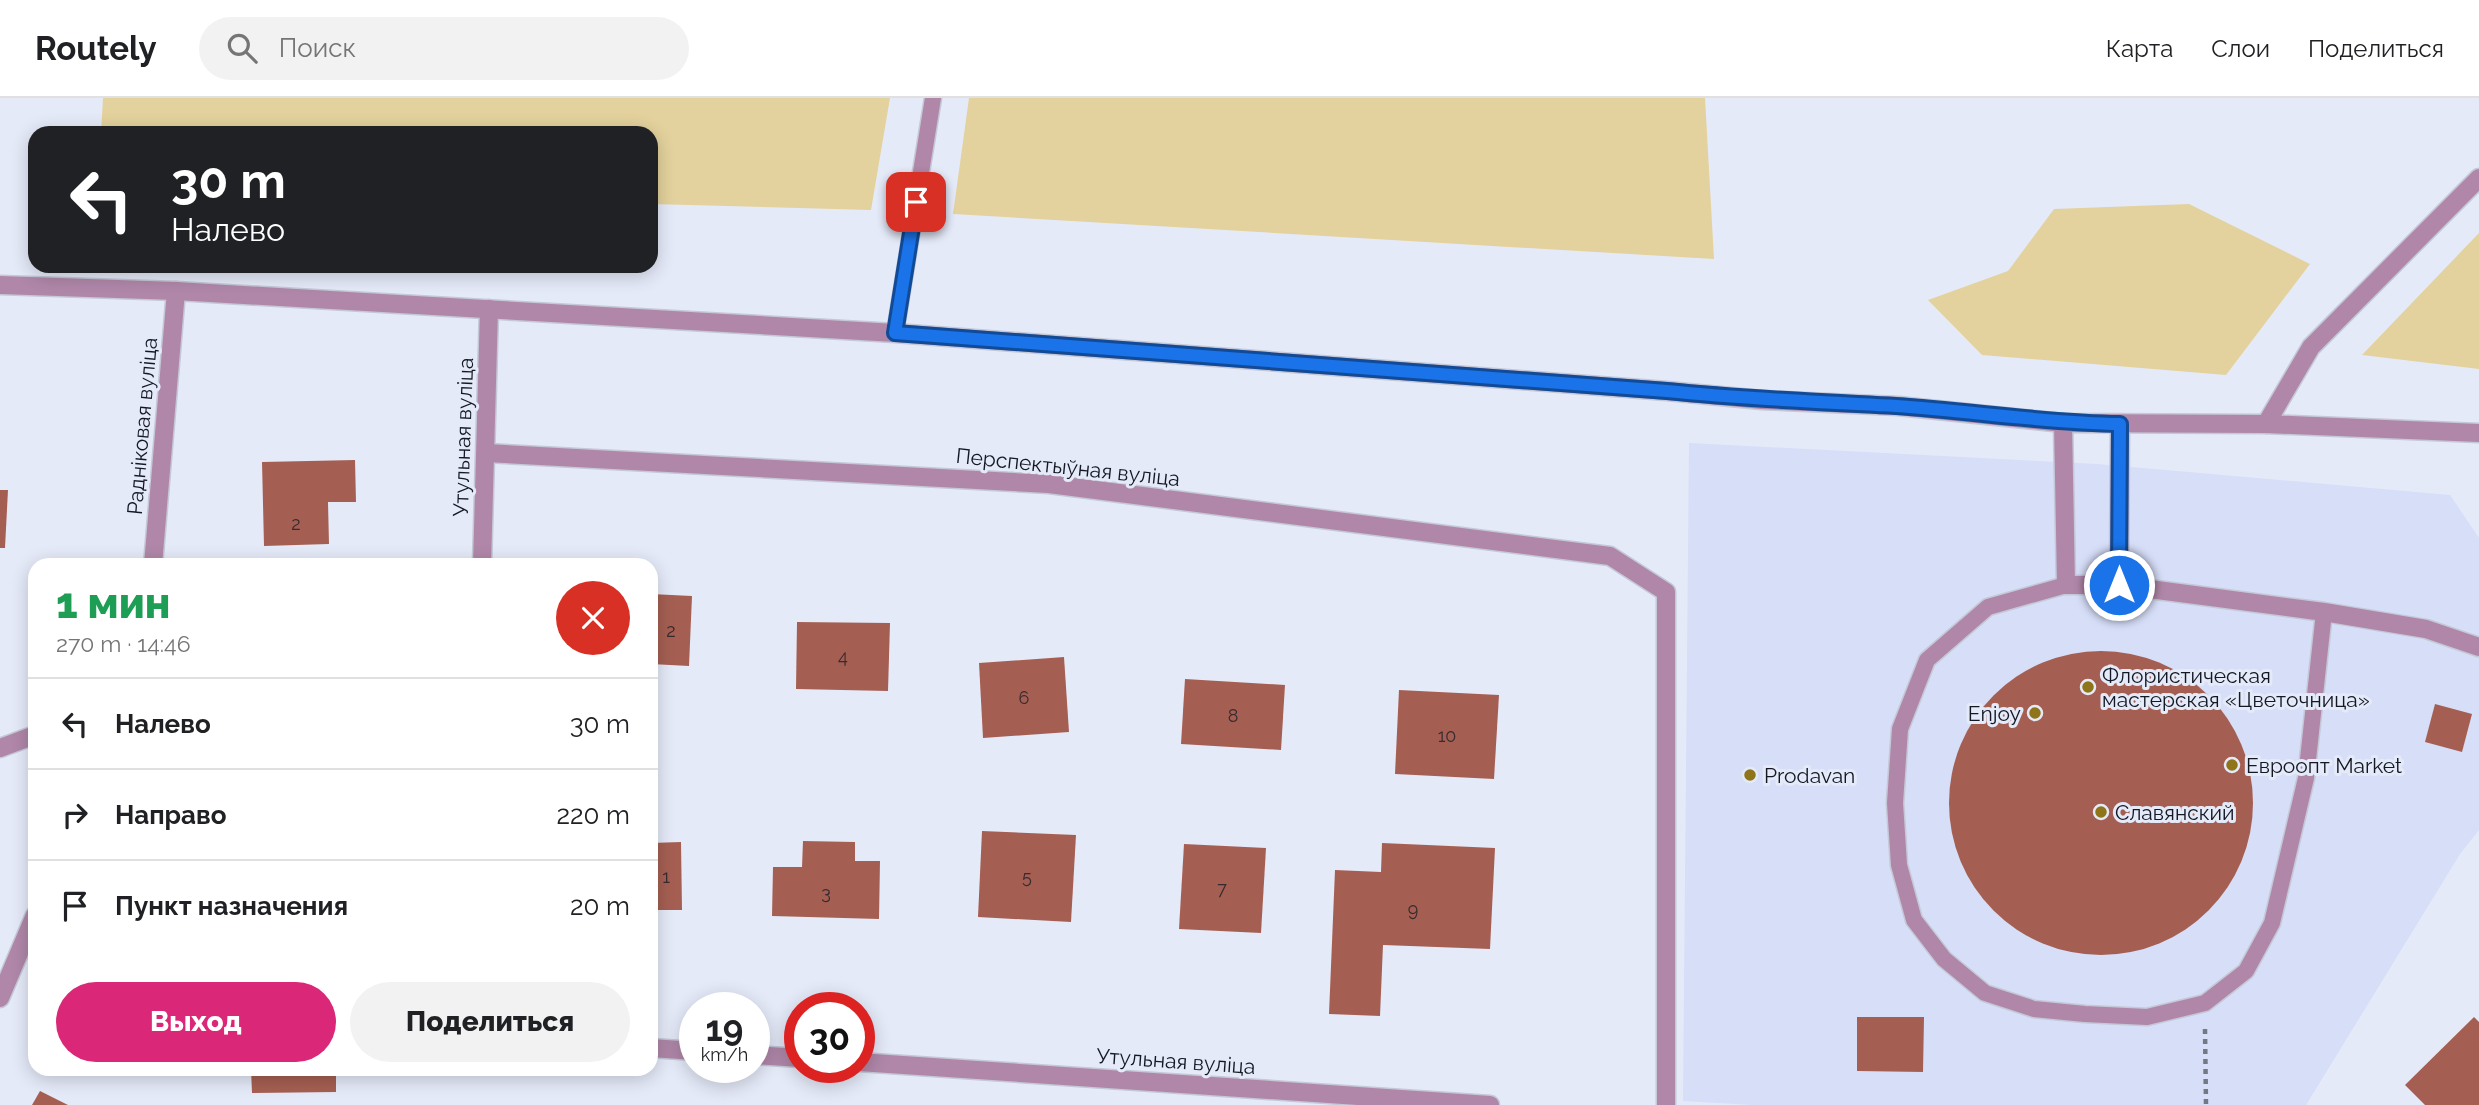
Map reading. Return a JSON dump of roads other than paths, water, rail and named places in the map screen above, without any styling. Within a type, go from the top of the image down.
[{"type":"street","points":[[2266,424],[2311,347],[2479,178]]},
{"type":"street","points":[[0,285],[176,291],[895,333],[1762,400],[1898,406],[2063,423],[2266,424],[2479,433]]},
{"type":"street","name":"Радніковая вуліца","points":[[154,558],[176,291]]},
{"type":"street","name":"Утульная вуліца","points":[[482,558],[489,309]]},
{"type":"street","points":[[2063,423],[2066,585],[2119,585],[2324,612],[2426,629],[2479,647]]},
{"type":"street","points":[[2119,585],[2120,424]]},
{"type":"street","name":"Перспектыўная вуліца","points":[[486,453],[1049,484],[1610,556],[1666,592],[1666,1105]]},
{"type":"street","points":[[0,748],[28,738]]},
{"type":"street","points":[[0,998],[28,932]]},
{"type":"street","points":[[658,1048],[679,1050]]},
{"type":"street","name":"Утульная вуліца","points":[[875,1063],[1490,1105]]},
{"type":"lane","points":[[895,333],[933,98]]},
{"type":"lane","points":[[2066,585],[1988,607],[1927,660],[1900,729],[1895,803],[1899,865],[1914,920],[1944,959],[1984,993],[2034,1009],[2147,1017],[2205,1003],[2246,971],[2272,923],[2306,778],[2324,612]]},
{"type":"place","name":"Флористическая мастерская «Цветочница»","points":[[2088,687]]},
{"type":"place","name":"Enjoy","points":[[2035,713]]},
{"type":"place","name":"Евроопт Market","points":[[2232,765]]},
{"type":"place","name":"Prodavan","points":[[1750,775]]},
{"type":"place","name":"Славянский","points":[[2101,812]]}]
